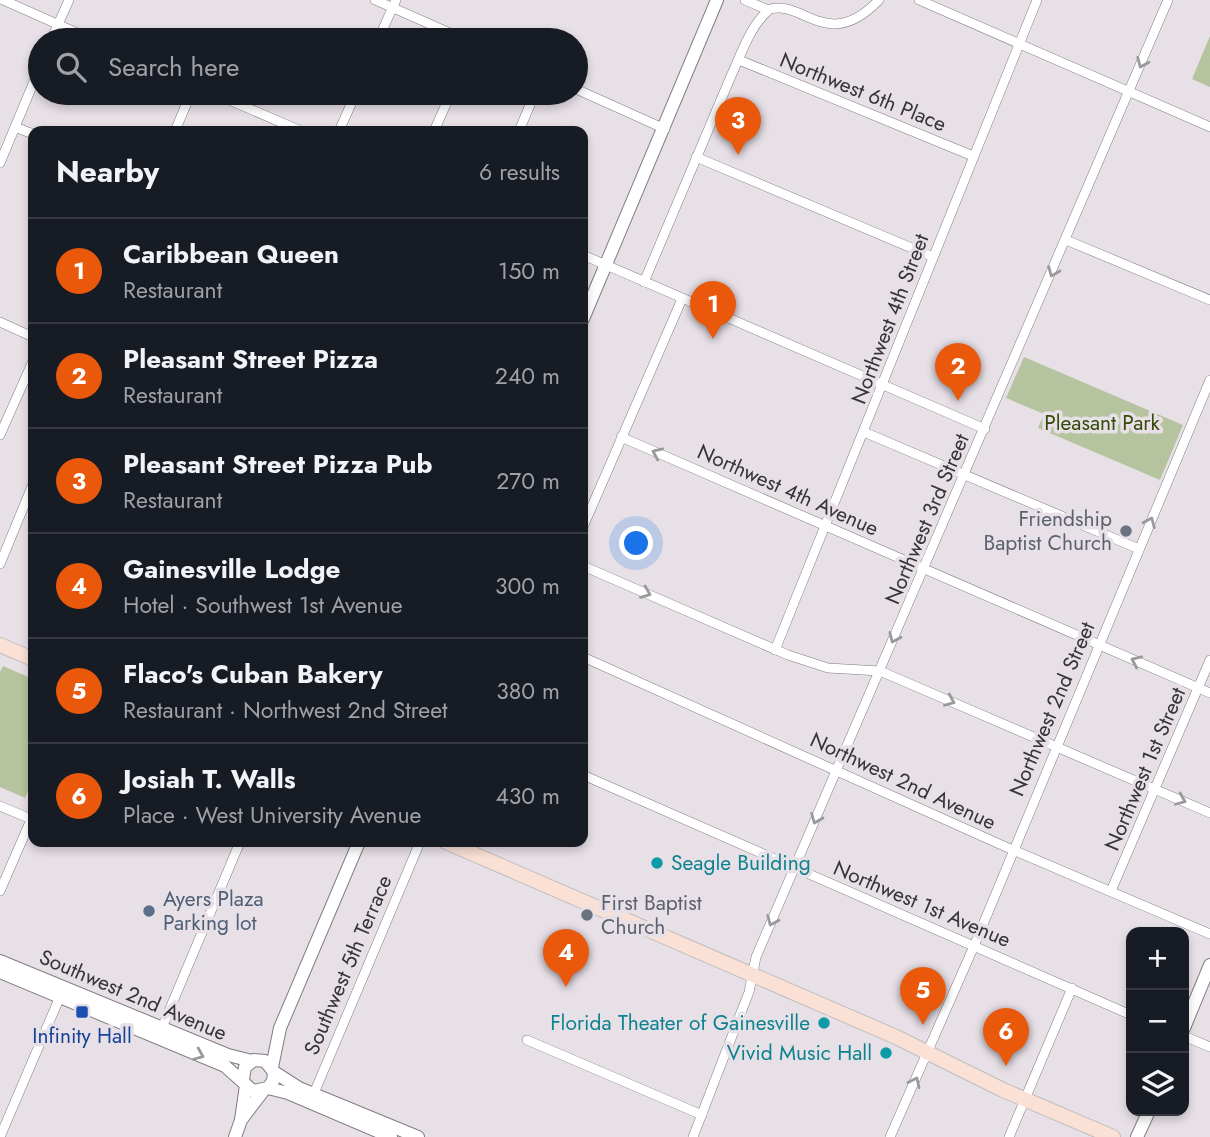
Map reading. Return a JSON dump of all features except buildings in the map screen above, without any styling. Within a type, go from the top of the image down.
[{"type":"main road","points":[[0,645],[28,657]]},
{"type":"main road","points":[[458,847],[753,975],[929,1053],[1024,1100],[1113,1137]]},
{"type":"street","points":[[4,0],[65,28]]},
{"type":"street","points":[[57,28],[68,0]]},
{"type":"street","points":[[375,0],[394,4],[442,28]]},
{"type":"street","points":[[588,307],[717,0]]},
{"type":"street","points":[[745,0],[768,10]]},
{"type":"street","points":[[644,282],[739,60],[768,10],[789,3],[842,23],[856,19],[879,0]]},
{"type":"street","points":[[919,0],[1210,127]]},
{"type":"street","name":"Northwest 4th Street","points":[[775,650],[1037,0]]},
{"type":"street","name":"Northwest 3rd Street","points":[[692,1137],[753,975],[756,957],[1168,0]]},
{"type":"street","points":[[383,28],[394,4]]},
{"type":"street","name":"Northwest 6th Place","points":[[739,60],[974,156]]},
{"type":"street","points":[[588,94],[665,129]]},
{"type":"street","points":[[0,163],[28,96]]},
{"type":"street","points":[[177,126],[186,105]]},
{"type":"street","points":[[241,105],[289,126]]},
{"type":"street","points":[[341,126],[351,105]]},
{"type":"street","points":[[436,126],[446,105]]},
{"type":"street","points":[[521,126],[530,105]]},
{"type":"street","points":[[15,127],[28,132]]},
{"type":"street","points":[[696,157],[933,257]]},
{"type":"street","points":[[1066,240],[1210,299]]},
{"type":"street","points":[[588,257],[985,429]]},
{"type":"street","points":[[588,515],[682,299]]},
{"type":"street","points":[[0,322],[28,335]]},
{"type":"street","points":[[0,435],[28,372]]},
{"type":"street","name":"Northwest 2nd Street","points":[[892,1133],[929,1053],[1210,380]]},
{"type":"street","points":[[864,432],[1139,549]]},
{"type":"street","name":"Northwest 4th Avenue","points":[[621,437],[1210,693]]},
{"type":"street","points":[[0,564],[28,499]]},
{"type":"street","points":[[588,568],[775,650],[828,668],[880,671],[1210,813]]},
{"type":"street","name":"Northwest 2nd Avenue","points":[[588,659],[1012,850],[1210,934]]},
{"type":"street","name":"Northwest 1st Street","points":[[1111,891],[1210,660]]},
{"type":"street","name":"Northwest 1st Avenue","points":[[588,777],[1126,1013]]},
{"type":"street","points":[[0,806],[28,816]]},
{"type":"street","points":[[0,891],[28,826]]},
{"type":"street","points":[[160,1033],[238,847]]},
{"type":"street","points":[[241,1120],[273,1081],[280,1028],[357,847]]},
{"type":"street","name":"Southwest 5th Terrace","points":[[311,1098],[418,847]]},
{"type":"street","name":"Southwest 2nd Avenue","points":[[0,961],[62,992],[160,1033],[225,1066],[244,1082]]},
{"type":"street","points":[[1189,1016],[1210,965]]},
{"type":"street","name":"Southwest 2nd Avenue","points":[[0,972],[62,992]]},
{"type":"street","points":[[1009,1137],[1072,988]]},
{"type":"street","points":[[0,1137],[62,992]]},
{"type":"street","points":[[235,1137],[241,1120],[245,1067],[280,1028]]},
{"type":"street","name":"Southwest 2nd Avenue","points":[[160,1033],[228,1055],[254,1060]]},
{"type":"street","points":[[1189,1038],[1210,1047]]},
{"type":"street","points":[[527,1040],[702,1115]]},
{"type":"street","points":[[254,1060],[273,1069],[311,1098],[391,1137]]},
{"type":"street","points":[[244,1082],[254,1091],[266,1089],[311,1098],[418,1137]]},
{"type":"street","points":[[1137,1137],[1147,1116]]},
{"type":"green space","points":[[1210,36],[1210,87],[1192,79]]},
{"type":"green space","name":"Pleasant Park","points":[[1024,357],[1183,425],[1160,480],[1038,428],[1044,414],[1006,398]]},
{"type":"green space","points":[[3,666],[28,677],[28,791],[25,798],[0,787],[0,672]]},
{"type":"place","name":"Pleasant Street Pizza Pub","points":[[738,155]]},
{"type":"place","name":"Caribbean Queen","points":[[713,339]]},
{"type":"place","name":"Pleasant Street Pizza","points":[[958,401]]},
{"type":"place","name":"Friendship Baptist Church","points":[[1126,531]]},
{"type":"place","name":"Seagle Building","points":[[657,863]]},
{"type":"place","name":"Ayers Plaza Parking lot","points":[[149,911]]},
{"type":"place","name":"First Baptist Church","points":[[587,915]]},
{"type":"place","name":"Gainesville Lodge","points":[[566,987]]},
{"type":"place","name":"Infinity Hall","points":[[82,1012]]},
{"type":"place","name":"Florida Theater of Gainesville","points":[[824,1023]]},
{"type":"place","name":"Flaco's Cuban Bakery","points":[[923,1025]]},
{"type":"place","name":"Vivid Music Hall","points":[[886,1053]]},
{"type":"place","name":"Josiah T. Walls","points":[[1006,1066]]}]
